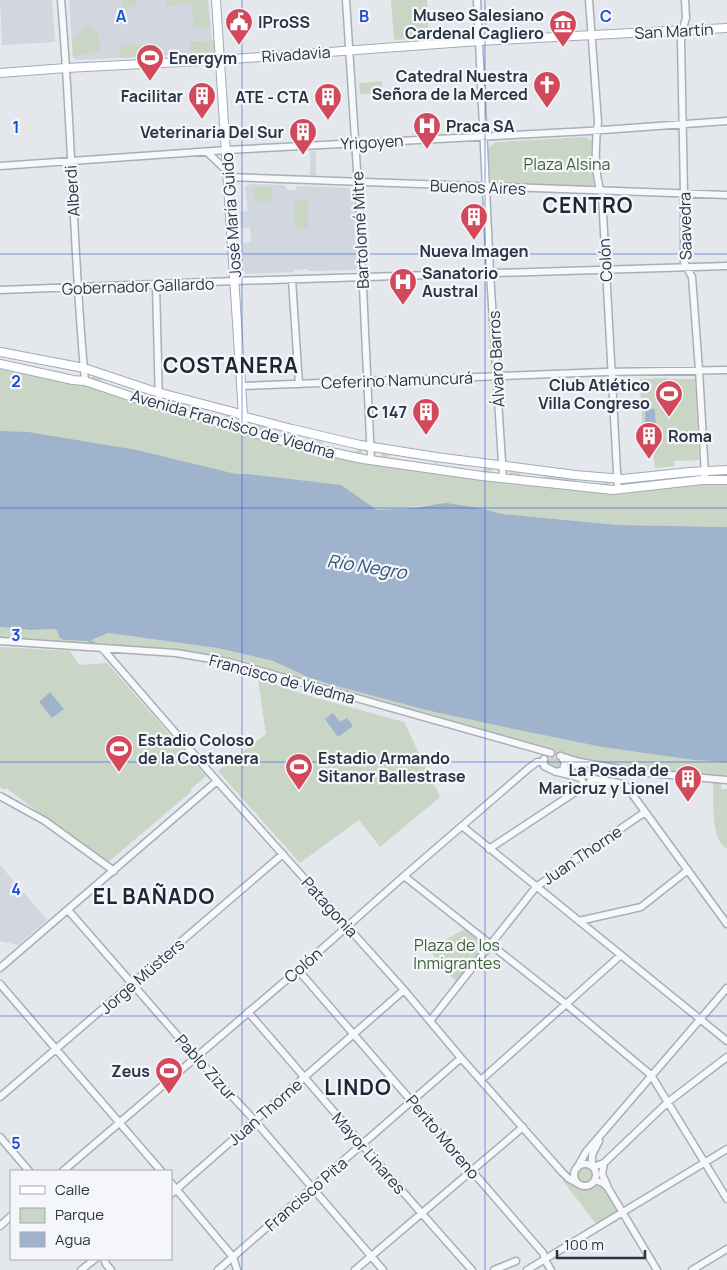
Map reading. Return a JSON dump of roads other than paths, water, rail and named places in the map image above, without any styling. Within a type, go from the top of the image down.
[{"type":"main road","name":"José María Guido","points":[[216,0],[244,430]]},
{"type":"main road","name":"San Martín","points":[[591,35],[727,28]]},
{"type":"main road","name":"Rivadavia","points":[[0,74],[66,68],[220,60],[479,41],[591,35]]},
{"type":"main road","name":"Avenida Francisco de Viedma","points":[[0,352],[84,368],[159,392],[292,429],[370,446],[436,457],[617,479],[705,470],[727,470]]},
{"type":"main road","name":"Avenida Francisco de Viedma","points":[[0,364],[85,381],[159,405],[293,444],[371,460],[503,478],[618,490],[705,480],[727,480]]},
{"type":"street","name":"Alberdi","points":[[61,0],[85,381]]},
{"type":"street","name":"Bartolomé Mitre","points":[[346,0],[358,182],[371,460]]},
{"type":"street","name":"Álvaro Barros","points":[[477,0],[490,273],[503,478]]},
{"type":"street","name":"Colón","points":[[589,0],[618,490]]},
{"type":"street","name":"Saavedra","points":[[685,0],[686,18],[680,41],[684,262],[692,278],[705,480]]},
{"type":"street","name":"Yrigoyen","points":[[0,166],[226,150],[550,133],[727,121]]},
{"type":"street","points":[[208,152],[228,174]]},
{"type":"street","name":"Buenos Aires","points":[[228,174],[358,182],[727,195]]},
{"type":"street","name":"Gobernador Gallardo","points":[[0,290],[727,266]]},
{"type":"street","points":[[292,280],[299,384]]},
{"type":"street","points":[[156,285],[159,405]]},
{"type":"street","points":[[611,372],[727,370]]},
{"type":"street","name":"Ceferino Namuncurá","points":[[242,386],[611,372]]},
{"type":"street","name":"Francisco de Viedma","points":[[0,641],[176,653],[229,662],[580,762],[637,772],[727,780]]},
{"type":"street","name":"Patagonia","points":[[102,648],[558,1167],[568,1178],[579,1184]]},
{"type":"street","name":"Francisco de Viedma","points":[[528,748],[543,761],[546,767],[560,771]]},
{"type":"street","points":[[543,761],[551,753]]},
{"type":"street","points":[[560,756],[566,762],[560,771]]},
{"type":"street","name":"Colón","points":[[64,1170],[298,970],[529,768],[537,762],[543,761]]},
{"type":"street","points":[[560,771],[580,762],[584,773],[595,779],[626,785],[727,924]]},
{"type":"street","points":[[560,771],[578,776],[582,780],[583,786]]},
{"type":"street","points":[[489,849],[595,779]]},
{"type":"street","points":[[0,968],[218,781]]},
{"type":"street","points":[[0,796],[45,821],[114,871]]},
{"type":"street","name":"Juan Thorne","points":[[430,1021],[536,887],[645,812]]},
{"type":"street","points":[[462,826],[727,1040]]},
{"type":"street","name":"Jorge Müsters","points":[[0,1097],[283,854]]},
{"type":"street","points":[[579,921],[641,907],[688,870]]},
{"type":"street","points":[[404,876],[566,1004],[651,1075],[727,1199]]},
{"type":"street","name":"Pablo Zizur","points":[[68,910],[196,1057],[255,1121],[383,1270]]},
{"type":"street","points":[[481,1080],[621,955]]},
{"type":"street","name":"Perito Moreno","points":[[298,970],[543,1253],[544,1260],[551,1270]]},
{"type":"street","points":[[0,984],[160,1170]]},
{"type":"street","points":[[602,1133],[592,1155],[593,1167],[596,1173],[595,1180],[590,1185],[579,1184],[575,1178],[576,1169],[586,1152],[602,1133],[651,1075],[727,988]]},
{"type":"street","name":"Juan Thorne","points":[[174,1192],[404,990]]},
{"type":"street","name":"Mayor Linares","points":[[248,1012],[420,1213],[472,1270]]},
{"type":"street","points":[[558,1167],[567,1170],[576,1169],[583,1164],[593,1167],[604,1163],[668,1102],[727,1057]]},
{"type":"street","name":"Francisco Pita","points":[[218,1270],[461,1058]]},
{"type":"street","points":[[355,1270],[523,1127]]},
{"type":"street","points":[[0,1138],[28,1170]]},
{"type":"street","points":[[527,1270],[727,1149]]},
{"type":"street","points":[[604,1163],[602,1174],[608,1188],[657,1270]]},
{"type":"street","points":[[595,1180],[603,1183],[608,1188]]},
{"type":"street","points":[[174,1192],[233,1257],[237,1270]]},
{"type":"street","points":[[0,1226],[10,1217]]},
{"type":"street","points":[[692,1270],[727,1249]]},
{"type":"street","points":[[81,1270],[94,1260]]},
{"type":"street","points":[[494,1270],[516,1261]]},
{"type":"water","points":[[645,409],[655,409],[656,430],[646,431]]},
{"type":"water","name":"Río Negro","points":[[0,431],[28,432],[137,450],[236,474],[341,485],[377,510],[412,508],[446,503],[480,508],[502,514],[619,525],[727,527],[727,762],[693,760],[602,747],[430,711],[310,678],[273,661],[217,648],[108,633],[89,641],[63,640],[55,629],[30,630],[0,627]]},
{"type":"water","points":[[50,692],[64,709],[52,718],[39,702]]},
{"type":"water","points":[[333,713],[340,722],[347,718],[353,726],[338,737],[325,719]]},
{"type":"waterway","points":[[89,641],[99,645]]},
{"type":"place","name":"IProSS","points":[[239,46]]},
{"type":"place","name":"Museo Salesiano Cardenal Cagliero","points":[[563,48]]},
{"type":"place","name":"Energym","points":[[150,82]]},
{"type":"place","name":"Catedral Nuestra Señora de la Merced","points":[[547,109]]},
{"type":"place","name":"Facilitar","points":[[202,120]]},
{"type":"place","name":"ATE - CTA","points":[[328,121]]},
{"type":"place","name":"Praca SA","points":[[427,150]]},
{"type":"place","name":"Veterinaria Del Sur","points":[[303,156]]},
{"type":"place","name":"Nueva Imagen","points":[[474,241]]},
{"type":"place","name":"Sanatorio Austral","points":[[403,306]]},
{"type":"place","name":"Club Atlético Villa Congreso","points":[[669,418]]},
{"type":"place","name":"C 147","points":[[426,436]]},
{"type":"place","name":"Roma","points":[[649,460]]},
{"type":"place","name":"Estadio Coloso de la Costanera","points":[[119,773]]},
{"type":"place","name":"Estadio Armando Sitanor Ballestrase","points":[[299,791]]},
{"type":"place","name":"La Posada de Maricruz y Lionel","points":[[688,803]]},
{"type":"place","name":"Zeus","points":[[169,1095]]},
{"type":"district","name":"CENTRO","points":[[588,205]]},
{"type":"district","name":"COSTANERA","points":[[231,365]]},
{"type":"district","name":"EL BAÑADO","points":[[154,896]]},
{"type":"district","name":"LINDO","points":[[358,1087]]},
{"type":"park label","name":"Plaza Alsina","points":[[567,164]]},
{"type":"park label","name":"Plaza de los Inmigrantes","points":[[457,954]]}]
